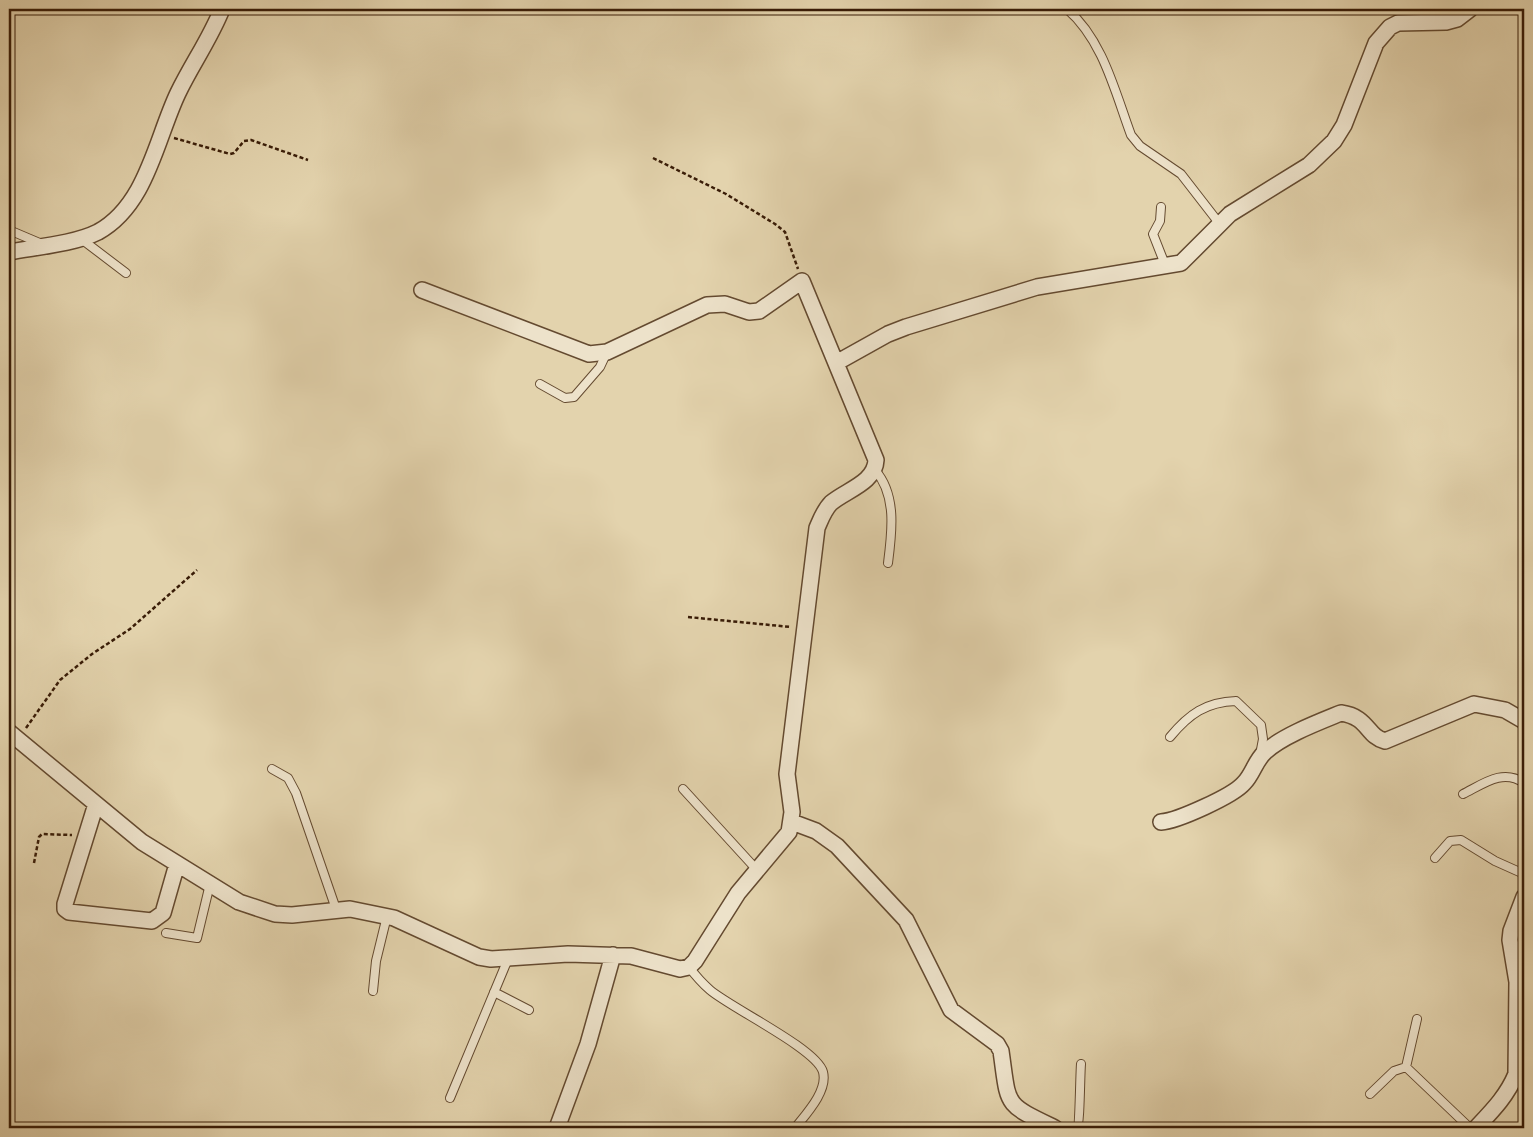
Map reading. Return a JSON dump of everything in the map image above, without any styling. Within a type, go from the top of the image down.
[{"type":"street","points":[[9,252],[80,238],[97,232],[114,220],[129,204],[140,186],[179,91],[208,41],[222,9]]},
{"type":"street","points":[[836,363],[888,334],[906,327],[1037,287],[1181,263],[1230,214],[1309,165],[1334,141],[1344,125],[1376,43],[1390,27],[1398,23],[1446,22],[1457,19],[1470,9]]},
{"type":"street","points":[[13,736],[142,842],[239,902],[275,914],[292,915],[350,908],[406,922],[479,957],[508,959],[568,954],[613,955],[642,958],[680,969],[689,968],[696,961],[738,893],[783,841],[792,822],[787,774],[817,528],[822,514],[831,504],[870,477],[875,470],[876,460],[802,281],[759,311],[749,312],[725,304],[707,305],[607,352],[589,354],[422,290]]},
{"type":"street","points":[[1161,822],[1224,798],[1246,782],[1260,757],[1275,744],[1341,714],[1353,715],[1362,720],[1379,739],[1386,741],[1474,704],[1505,710],[1524,721]]},
{"type":"street","points":[[96,804],[65,904],[65,909],[69,912],[145,921],[156,919],[163,913],[177,864]]},
{"type":"street","points":[[792,822],[816,832],[837,846],[906,920],[951,1010],[997,1044],[1001,1051],[1008,1098],[1014,1106],[1055,1128]]},
{"type":"street","points":[[1476,1128],[1502,1100],[1511,1087],[1516,1074],[1520,973],[1510,940],[1511,930],[1524,897]]},
{"type":"street","points":[[558,1128],[588,1044],[613,955]]},
{"type":"lane","points":[[1068,9],[1082,22],[1098,49],[1131,135],[1140,146],[1181,174],[1219,223]]},
{"type":"lane","points":[[1161,207],[1160,221],[1153,234],[1166,267]]},
{"type":"lane","points":[[9,230],[44,245]]},
{"type":"lane","points":[[80,238],[126,273]]},
{"type":"lane","points":[[540,384],[566,398],[574,396],[600,367],[607,352]]},
{"type":"lane","points":[[875,470],[883,481],[892,516],[888,563]]},
{"type":"lane","points":[[1170,737],[1179,726],[1201,708],[1216,703],[1236,701],[1262,725],[1263,739],[1260,757]]},
{"type":"lane","points":[[272,769],[288,778],[296,793],[336,909]]},
{"type":"lane","points":[[1463,794],[1494,778],[1507,776],[1524,783]]},
{"type":"lane","points":[[683,789],[757,870]]},
{"type":"lane","points":[[1435,858],[1450,841],[1461,840],[1495,861],[1524,874]]},
{"type":"lane","points":[[166,933],[198,938],[210,884]]},
{"type":"lane","points":[[373,990],[376,961],[387,916]]},
{"type":"lane","points":[[450,1098],[508,959]]},
{"type":"lane","points":[[689,968],[709,989],[803,1050],[820,1064],[824,1073],[820,1093],[795,1128]]},
{"type":"lane","points":[[494,992],[529,1010]]},
{"type":"lane","points":[[1406,1067],[1417,1019]]},
{"type":"lane","points":[[1077,1128],[1080,1119],[1078,1096],[1081,1064]]},
{"type":"lane","points":[[1370,1094],[1394,1071],[1406,1067]]},
{"type":"lane","points":[[1406,1067],[1470,1128]]},
{"type":"path","points":[[161,134],[230,154],[234,153],[244,141],[251,140],[308,160]]},
{"type":"path","points":[[653,158],[726,194],[785,232],[802,281]]},
{"type":"path","points":[[13,736],[60,680],[92,654],[130,629],[198,570]]},
{"type":"path","points":[[688,617],[805,629]]},
{"type":"path","points":[[34,863],[39,837],[42,834],[86,836]]}]
